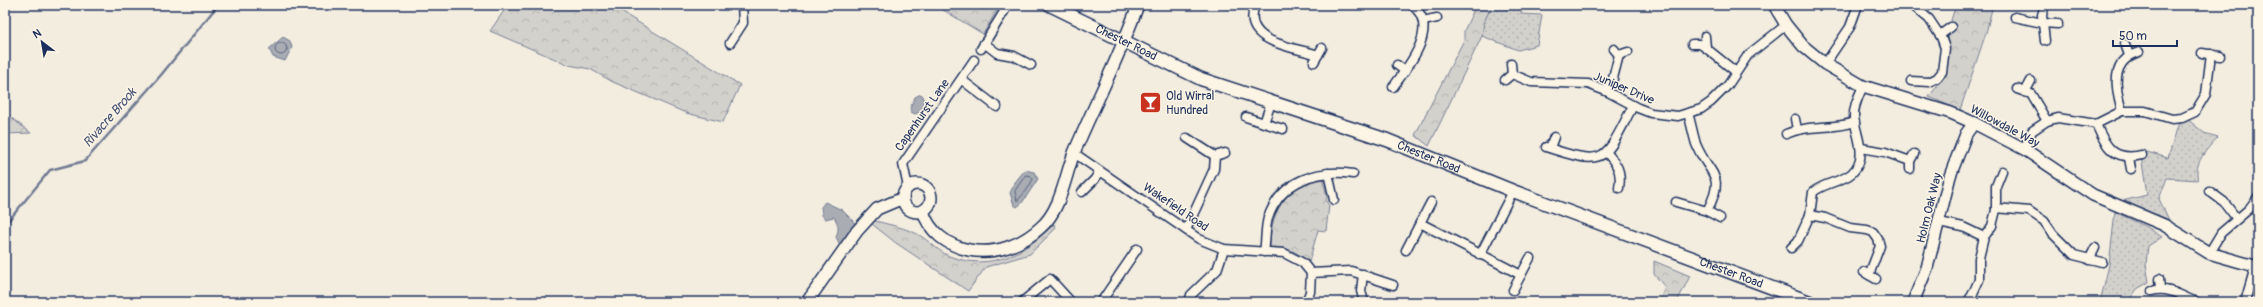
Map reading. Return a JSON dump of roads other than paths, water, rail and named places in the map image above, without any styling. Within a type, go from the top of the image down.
[{"type":"main road","name":"Chester Road","points":[[1050,5],[1201,80],[1387,140],[1513,191],[1810,302]]},
{"type":"street","points":[[730,43],[743,23],[742,5]]},
{"type":"street","points":[[1008,5],[982,46],[997,53],[1014,56],[1031,65]]},
{"type":"street","points":[[923,211],[926,221],[937,235],[960,248],[983,252],[1014,246],[1042,227],[1050,216],[1074,153],[1124,43],[1138,5]]},
{"type":"street","points":[[1255,5],[1253,21],[1264,37],[1272,42],[1318,55]]},
{"type":"street","points":[[1393,87],[1405,72],[1422,41],[1422,16],[1412,5]]},
{"type":"street","name":"Willowdale Way","points":[[1774,5],[1786,25],[1803,46],[1825,64],[1863,86],[1951,113],[1974,123],[2024,149],[2093,195],[2164,225],[2208,253],[2256,267]]},
{"type":"street","points":[[1825,64],[1843,40],[1856,13],[1858,5]]},
{"type":"street","points":[[1911,81],[1929,82],[1937,78],[1942,72],[1945,48],[1940,35],[1929,19],[1912,5]]},
{"type":"street","points":[[2045,5],[2042,23],[2046,41]]},
{"type":"street","points":[[2015,17],[2042,23],[2058,24]]},
{"type":"street","points":[[1423,21],[1437,18]]},
{"type":"street","name":"Juniper Drive","points":[[1512,74],[1530,82],[1580,83],[1606,91],[1633,106],[1663,116],[1688,113],[1711,102],[1720,95],[1736,72],[1756,48],[1786,25]]},
{"type":"street","points":[[1940,35],[1951,27]]},
{"type":"street","points":[[1705,36],[1706,48]]},
{"type":"street","points":[[1692,44],[1700,44],[1736,72]]},
{"type":"street","points":[[2125,44],[2129,55]]},
{"type":"street","points":[[1606,91],[1612,82],[1617,52],[1628,52]]},
{"type":"street","points":[[2122,111],[2115,83],[2124,60],[2129,55],[2139,52]]},
{"type":"street","points":[[2024,149],[2032,131],[2047,120],[2058,118],[2096,124],[2122,111],[2145,111],[2172,119],[2182,118],[2195,112],[2206,94],[2206,54],[2220,56]]},
{"type":"street","name":"Capenhurst Lane","points":[[908,187],[903,164],[962,80],[974,60]]},
{"type":"street","points":[[1505,80],[1512,74],[1511,64]]},
{"type":"street","points":[[1397,65],[1405,72]]},
{"type":"street","points":[[962,80],[997,107]]},
{"type":"street","points":[[2031,81],[2021,91],[2030,94],[2047,120]]},
{"type":"street","points":[[1791,248],[1798,241],[1810,215],[1813,192],[1821,186],[1852,173],[1859,163],[1861,148],[1855,122],[1855,106],[1863,86]]},
{"type":"street","points":[[1264,123],[1271,103]]},
{"type":"street","points":[[1554,137],[1548,148],[1582,158],[1598,158],[1606,152],[1633,106]]},
{"type":"street","points":[[1688,113],[1696,144],[1715,175],[1717,184],[1716,192],[1707,211]]},
{"type":"street","points":[[1246,117],[1283,129]]},
{"type":"street","points":[[1795,119],[1797,129]]},
{"type":"street","points":[[1786,134],[1797,129],[1844,126],[1855,122]]},
{"type":"street","name":"Holm Oak Way","points":[[1913,302],[1927,268],[1939,222],[1942,202],[1950,176],[1966,134],[1974,123]]},
{"type":"street","points":[[2096,124],[2101,137],[2111,151],[2129,158],[2142,154]]},
{"type":"street","points":[[1187,138],[1215,156],[1225,153]]},
{"type":"street","points":[[1861,148],[1885,152],[1910,165],[1914,154]]},
{"type":"street","points":[[1606,152],[1621,174],[1619,188]]},
{"type":"street","name":"Wakefield Road","points":[[1074,153],[1099,172],[1199,239],[1224,249],[1264,252],[1289,256],[1303,263],[1311,273]]},
{"type":"street","points":[[1186,230],[1214,169],[1215,156]]},
{"type":"street","points":[[2129,158],[2131,169]]},
{"type":"street","points":[[1978,302],[1970,300],[1979,280],[1979,258],[1984,237],[1992,226],[1996,208],[1996,186],[2002,171]]},
{"type":"street","points":[[1082,192],[1095,179],[1099,172]]},
{"type":"street","points":[[1328,173],[1334,200]]},
{"type":"street","points":[[1264,252],[1268,218],[1279,200],[1297,181],[1317,174],[1353,174]]},
{"type":"street","points":[[807,302],[862,225],[877,209],[903,198],[908,187],[920,184],[928,189],[931,199],[927,208],[918,212],[910,210],[906,207],[903,198]]},
{"type":"street","points":[[1480,255],[1513,191]]},
{"type":"street","points":[[2209,191],[2224,202],[2237,219]]},
{"type":"street","points":[[2208,253],[2221,233],[2249,209],[2258,197]]},
{"type":"street","points":[[1406,250],[1431,202]]},
{"type":"street","points":[[1676,202],[1707,211],[1720,218]]},
{"type":"street","points":[[1996,208],[2017,208],[2040,217],[2065,248],[2074,255],[2089,260],[2102,262]]},
{"type":"street","points":[[1810,215],[1825,218],[1850,228],[1873,232],[1880,246],[1870,275]]},
{"type":"street","points":[[1939,222],[1963,228],[1984,237]]},
{"type":"street","points":[[1420,223],[1521,275]]},
{"type":"street","points":[[2089,260],[2095,248]]},
{"type":"street","points":[[1101,302],[1137,249]]},
{"type":"street","points":[[1188,302],[1191,295],[1199,286],[1210,279],[1217,270],[1224,249]]},
{"type":"street","points":[[1513,290],[1530,258]]},
{"type":"street","points":[[2245,302],[2256,267]]},
{"type":"street","points":[[1306,301],[1311,273],[1351,271],[1393,285]]},
{"type":"street","points":[[1363,274],[1361,291],[1364,302]]},
{"type":"street","points":[[1022,302],[1050,279],[1071,302]]},
{"type":"street","points":[[2159,279],[2156,290],[2182,294],[2197,302]]},
{"type":"water","points":[[283,37],[290,41],[292,47],[285,61],[273,57],[269,49]]},
{"type":"water","points":[[921,94],[926,105],[922,111],[915,114],[911,112],[910,108],[915,97]]},
{"type":"water","points":[[1025,170],[1034,172],[1038,179],[1022,203],[1017,207],[1014,205],[1010,193],[1015,182]]},
{"type":"water","points":[[825,202],[842,210],[857,225],[840,245],[836,237],[838,227],[834,217],[825,219],[822,215],[821,207]]},
{"type":"waterway","name":"Rivacre Brook","points":[[5,225],[50,170],[85,161],[161,75],[218,5]]},
{"type":"place","name":"Old Wirral Hundred","points":[[1151,103]]}]
